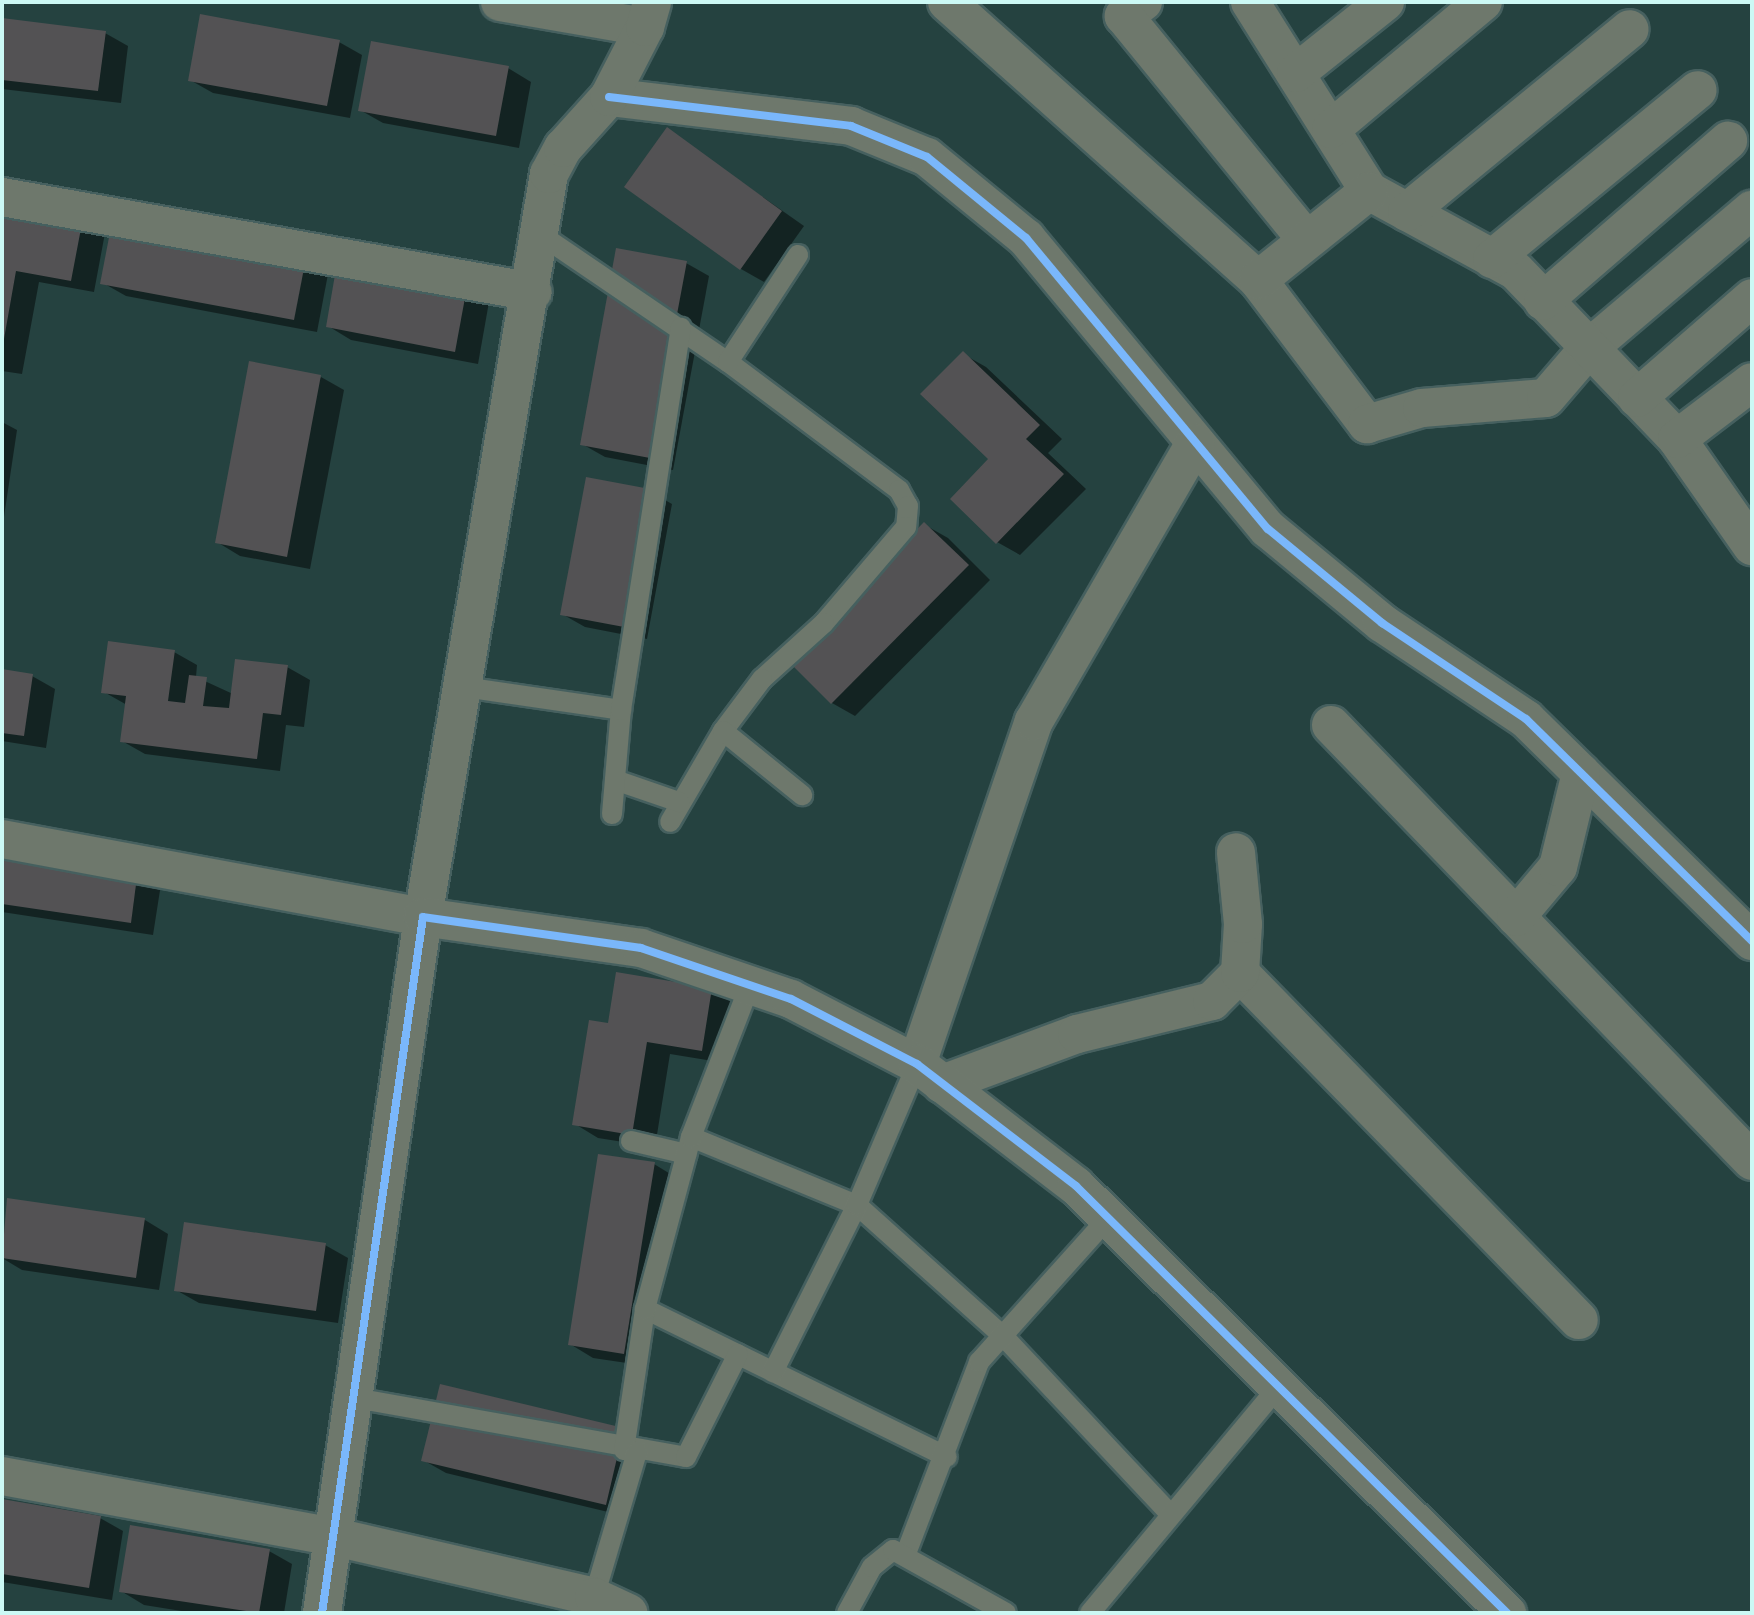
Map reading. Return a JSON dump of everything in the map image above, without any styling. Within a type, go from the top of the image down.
[{"type":"street","points":[[322,1613],[423,917],[533,292],[549,174],[563,148],[609,97],[648,15],[500,2]]},
{"type":"street","points":[[947,2],[1258,280],[1367,424],[1422,408],[1546,398],[1589,348],[1752,210]]},
{"type":"street","points":[[1143,2],[1124,16],[1307,240]]},
{"type":"street","points":[[1296,73],[1385,2]]},
{"type":"street","points":[[1331,129],[1483,2]]},
{"type":"street","points":[[1260,5],[1296,73],[1369,191],[1516,271],[1677,439],[1752,546]]},
{"type":"street","points":[[1407,212],[1630,29]]},
{"type":"street","points":[[1492,259],[1698,90]]},
{"type":"street","points":[[609,97],[851,126],[927,157],[1026,238],[1268,529],[1382,623],[1526,719],[1752,941]]},
{"type":"street","points":[[1543,301],[1728,141]]},
{"type":"street","points":[[1258,280],[1369,191]]},
{"type":"street","points":[[2,197],[533,292]]},
{"type":"street","points":[[1637,398],[1752,298]]},
{"type":"street","points":[[1677,439],[1752,382]]},
{"type":"street","points":[[930,1074],[1034,721],[1195,443]]},
{"type":"street","points":[[1331,725],[1752,1161]]},
{"type":"street","points":[[1516,917],[1558,867],[1581,773]]},
{"type":"street","points":[[2,839],[423,917],[641,948],[791,999],[930,1074],[1076,1186],[1499,1610]]},
{"type":"street","points":[[930,1074],[1212,1001],[1240,973],[1243,924],[1236,852]]},
{"type":"street","points":[[1240,973],[1579,1320]]},
{"type":"street","points":[[2,1476],[335,1537],[594,1597],[628,1613]]},
{"type":"lane","points":[[541,235],[728,362],[899,490],[908,506],[906,527],[824,623],[762,679],[723,731],[670,822]]},
{"type":"lane","points":[[728,362],[798,255]]},
{"type":"lane","points":[[612,814],[621,710],[681,328]]},
{"type":"lane","points":[[464,687],[621,710]]},
{"type":"lane","points":[[723,731],[802,795]]},
{"type":"lane","points":[[615,780],[679,802]]},
{"type":"lane","points":[[594,1597],[630,1451],[645,1309],[689,1145],[750,985]]},
{"type":"lane","points":[[773,1372],[857,1205],[930,1074]]},
{"type":"lane","points":[[631,1141],[689,1145],[857,1205],[1003,1336],[1171,1515]]},
{"type":"lane","points":[[905,1556],[947,1457],[979,1362],[1108,1218]]},
{"type":"lane","points":[[645,1309],[947,1457]]},
{"type":"lane","points":[[355,1398],[630,1451],[686,1457],[738,1354]]},
{"type":"lane","points":[[1090,1613],[1278,1387]]},
{"type":"lane","points":[[847,1613],[883,1555],[893,1550],[1006,1613]]},
{"type":"building","points":[[200,14],[340,40],[327,106],[188,81]]},
{"type":"building","points":[[2,18],[106,31],[98,91],[2,80]]},
{"type":"building","points":[[371,41],[509,66],[496,136],[358,111]]},
{"type":"building","points":[[667,127],[782,211],[740,270],[624,187]]},
{"type":"building","points":[[2,203],[83,218],[71,281],[16,271],[4,339]]},
{"type":"building","points":[[112,222],[306,258],[294,320],[100,284]]},
{"type":"building","points":[[616,248],[687,261],[650,458],[580,445]]},
{"type":"building","points":[[337,263],[467,287],[455,352],[326,327]]},
{"type":"building","points":[[963,351],[1040,425],[1026,439],[1064,474],[996,544],[950,499],[988,459],[920,394]]},
{"type":"building","points":[[249,361],[321,375],[287,557],[215,543]]},
{"type":"building","points":[[586,477],[650,489],[624,627],[560,615]]},
{"type":"building","points":[[924,522],[969,565],[831,704],[788,661]]},
{"type":"building","points":[[108,641],[175,650],[168,701],[185,703],[189,675],[207,677],[203,706],[229,708],[235,659],[288,665],[281,715],[263,713],[257,759],[120,742],[126,696],[101,693]]},
{"type":"building","points":[[2,669],[33,674],[24,736],[2,733]]},
{"type":"building","points":[[2,848],[138,869],[131,923],[2,904]]},
{"type":"building","points":[[616,972],[712,988],[702,1051],[647,1042],[632,1135],[572,1125],[589,1020],[608,1023]]},
{"type":"building","points":[[598,1154],[655,1162],[624,1354],[568,1345]]},
{"type":"building","points":[[7,1198],[145,1218],[136,1278],[2,1258]]},
{"type":"building","points":[[184,1222],[326,1243],[316,1311],[174,1291]]},
{"type":"building","points":[[440,1384],[624,1428],[606,1505],[421,1461]]},
{"type":"building","points":[[2,1499],[101,1516],[89,1588],[2,1574]]},
{"type":"building","points":[[130,1525],[270,1549],[259,1613],[119,1592]]},
{"type":"cycle path","points":[[609,97],[851,126],[927,157],[1026,238],[1268,529],[1382,623],[1526,719],[1752,941]]},
{"type":"cycle path","points":[[322,1613],[423,917],[641,948],[791,999],[917,1064],[1076,1186],[1507,1613]]}]
